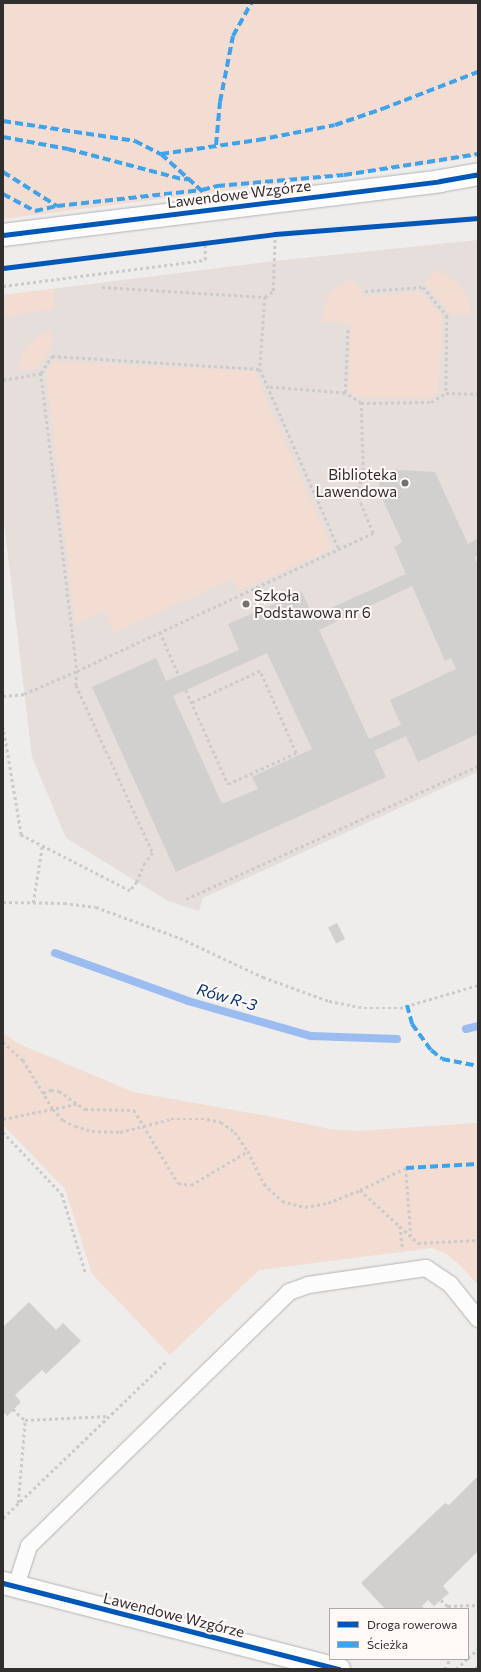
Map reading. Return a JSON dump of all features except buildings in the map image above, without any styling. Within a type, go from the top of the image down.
[{"type":"street","name":"Lawendowe Wzgórze","points":[[3,235],[440,181],[478,174]]},
{"type":"street","name":"Lawendowe Wzgórze","points":[[9,1585],[339,1669]]},
{"type":"lane","points":[[9,1585],[29,1546],[289,1292],[308,1285],[426,1268],[450,1284],[478,1318]]},
{"type":"path","points":[[102,287],[265,297],[273,291],[275,234]]},
{"type":"path","points":[[3,286],[205,260],[205,243]]},
{"type":"path","points":[[365,291],[423,287],[447,316],[446,393]]},
{"type":"path","points":[[265,297],[260,369],[339,549]]},
{"type":"path","points":[[345,393],[348,327]]},
{"type":"path","points":[[3,728],[21,835],[130,891],[137,882],[145,863],[153,853],[76,685],[77,671],[41,373],[52,356],[260,369]]},
{"type":"path","points":[[3,380],[41,373]]},
{"type":"path","points":[[268,387],[345,393],[361,403],[431,402],[446,393],[478,394]]},
{"type":"path","points":[[3,696],[24,694],[77,671],[373,534],[357,495],[363,470],[361,403]]},
{"type":"path","points":[[160,632],[179,675]]},
{"type":"path","points":[[186,690],[228,784],[296,753],[260,671],[192,703]]},
{"type":"path","points":[[186,899],[478,766]]},
{"type":"path","points":[[33,903],[42,847]]},
{"type":"path","points":[[3,902],[64,903],[96,907],[180,938],[263,977],[329,1001],[364,1008],[400,1008],[478,985]]},
{"type":"path","points":[[3,1042],[23,1060],[53,1109],[63,1120],[75,1126],[92,1131],[120,1132],[144,1127],[170,1119],[207,1119],[221,1122],[235,1132],[248,1151],[264,1184],[282,1201],[305,1207],[328,1203],[360,1190],[406,1168],[411,1236]]},
{"type":"path","points":[[43,1093],[51,1090],[59,1091],[85,1109],[134,1110],[178,1183],[191,1185],[248,1151]]},
{"type":"path","points":[[3,1119],[76,1104]]},
{"type":"path","points":[[3,1132],[62,1194],[86,1274]]},
{"type":"path","points":[[360,1190],[418,1243],[478,1240]]},
{"type":"path","points":[[400,1226],[404,1253]]},
{"type":"path","points":[[3,1518],[168,1360]]},
{"type":"path","points":[[13,1409],[25,1420],[110,1416]]},
{"type":"path","points":[[18,1503],[25,1420]]},
{"type":"path","points":[[442,1600],[448,1608],[478,1605]]},
{"type":"path","points":[[469,1656],[478,1649]]},
{"type":"path","points":[[444,1669],[448,1664],[448,1660]]},
{"type":"path","points":[[456,1669],[465,1660]]},
{"type":"path","points":[[476,1669],[478,1662]]},
{"type":"shaded area","points":[[3,3],[478,3],[478,156],[435,164],[3,219]]},
{"type":"shaded area","name":"Szkoła Podstawowa nr 6","points":[[478,240],[478,772],[203,898],[199,911],[168,901],[66,838],[32,757],[3,514],[3,295],[274,261]]},
{"type":"shaded area","points":[[435,270],[447,275],[457,282],[465,292],[470,303],[472,315],[451,315],[425,283]]},
{"type":"shaded area","points":[[350,279],[361,289],[361,297],[420,291],[443,317],[438,393],[431,398],[357,397],[348,390],[351,324],[322,322],[323,310],[328,296]]},
{"type":"shaded area","points":[[54,289],[54,309],[3,317],[3,295]]},
{"type":"shaded area","points":[[52,331],[51,351],[36,369],[19,371],[22,353],[28,345],[43,333]]},
{"type":"shaded area","points":[[54,361],[254,371],[330,544],[331,550],[238,591],[232,579],[114,633],[105,611],[75,624],[46,372]]},
{"type":"shaded area","points":[[3,1033],[17,1043],[133,1092],[273,1117],[330,1129],[356,1131],[478,1123],[478,1285],[461,1266],[446,1254],[432,1248],[259,1270],[170,1355],[92,1274],[65,1189],[3,1125]]},
{"type":"waterway","name":"Rów R-3","points":[[55,953],[188,1001],[311,1036],[397,1039]]},
{"type":"waterway","name":"Rów R-3","points":[[466,1029],[478,1026]]},
{"type":"marked path","points":[[216,145],[220,102],[233,36],[251,3]]},
{"type":"marked path","points":[[161,154],[258,140],[335,125],[382,109],[478,72]]},
{"type":"marked path","points":[[3,121],[135,141],[161,154],[203,192]]},
{"type":"marked path","points":[[3,137],[68,149],[185,180],[188,178]]},
{"type":"marked path","points":[[3,194],[35,211],[57,206],[202,190],[217,186],[344,175],[478,154]]},
{"type":"marked path","points":[[3,172],[57,206]]},
{"type":"marked path","points":[[407,1005],[412,1024],[431,1050],[442,1059],[478,1066]]},
{"type":"marked path","points":[[406,1168],[478,1164]]},
{"type":"cycle path","points":[[3,235],[440,181],[478,174]]},
{"type":"cycle path","points":[[3,268],[275,234],[478,218]]},
{"type":"cycle path","points":[[3,1583],[339,1669]]},
{"type":"place","name":"Biblioteka Lawendowa","points":[[405,483]]},
{"type":"place","name":"Szkoła Podstawowa nr 6","points":[[246,604]]}]
